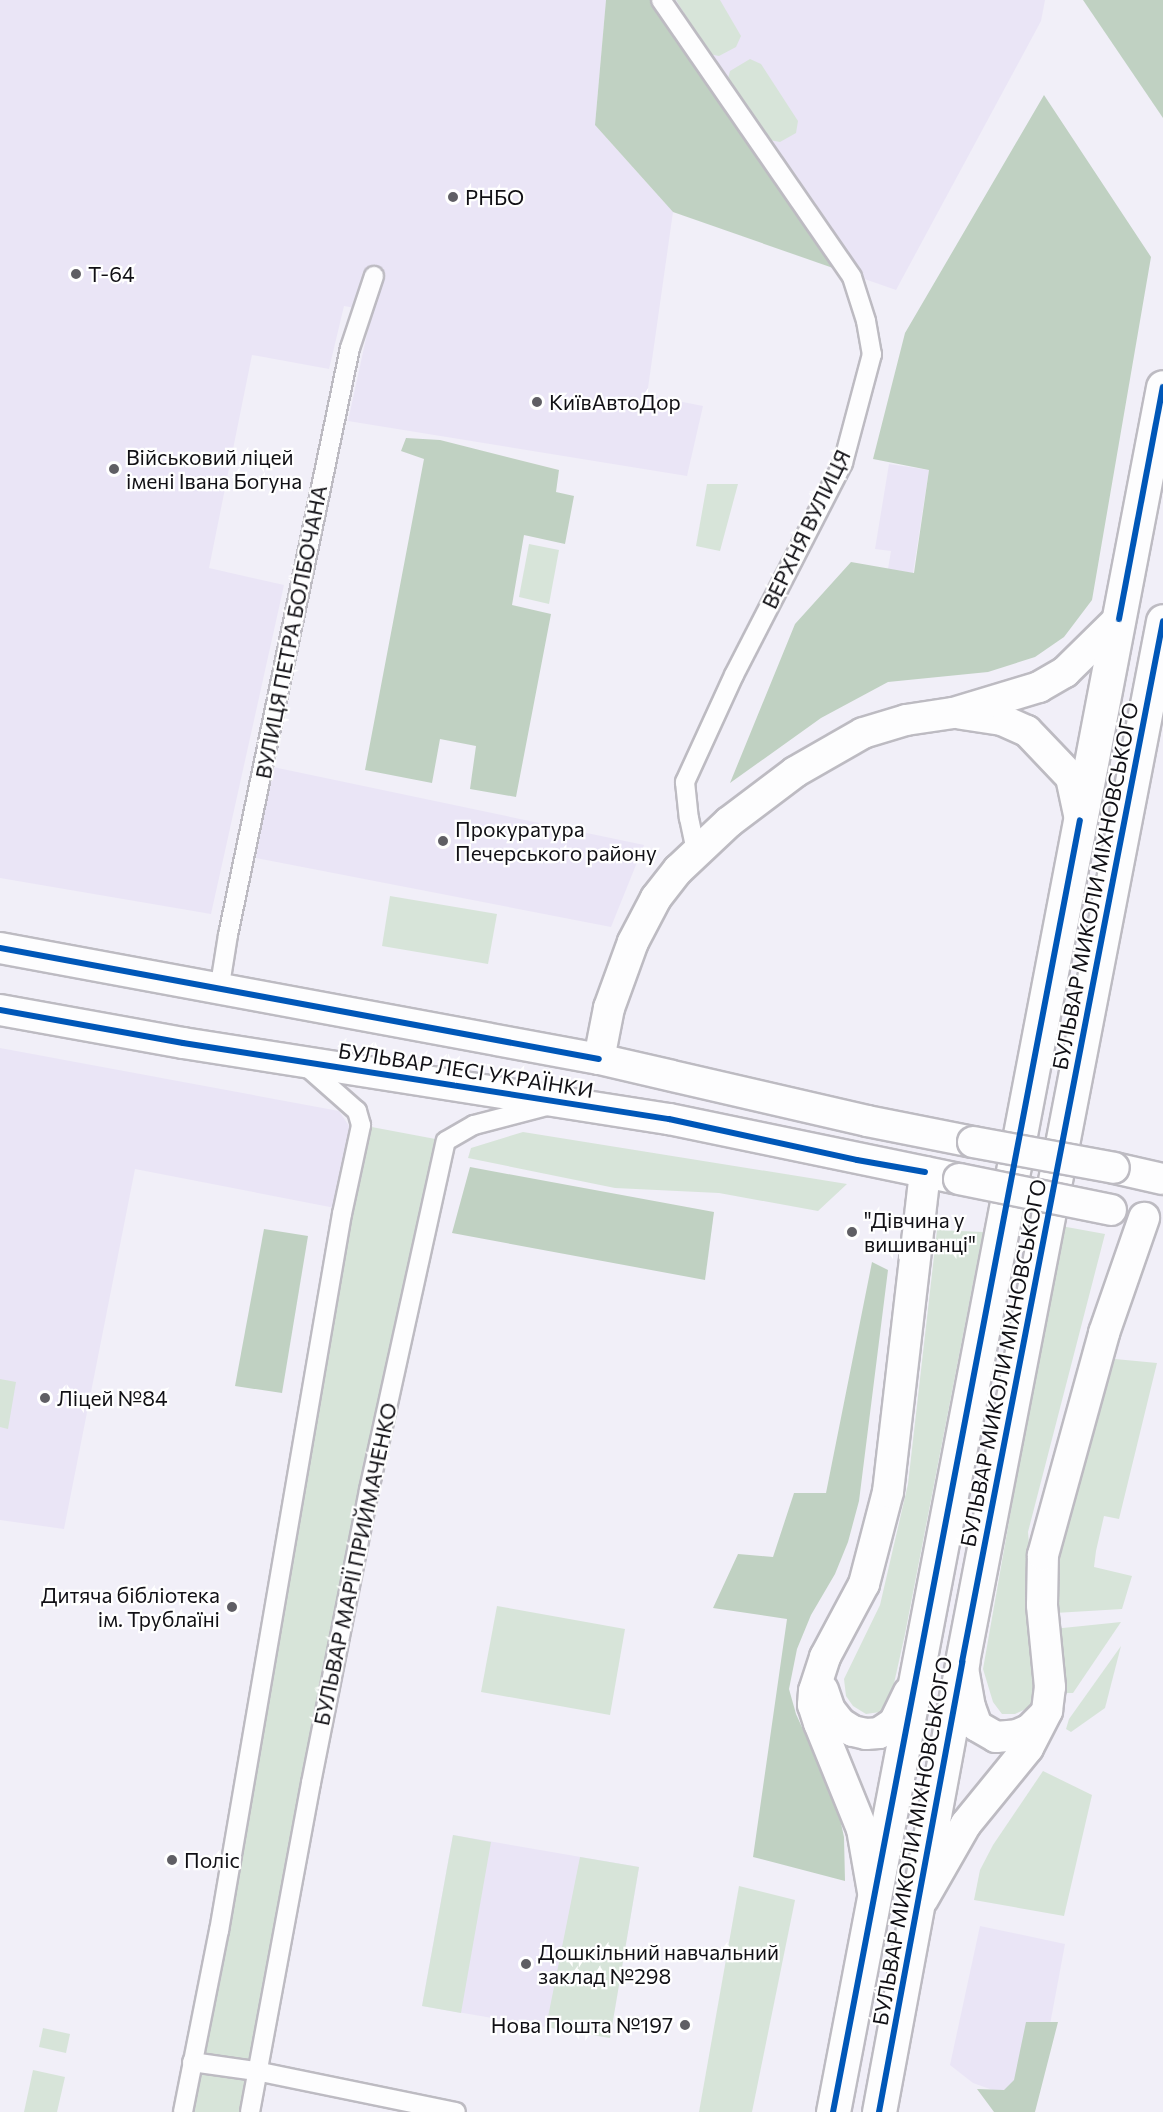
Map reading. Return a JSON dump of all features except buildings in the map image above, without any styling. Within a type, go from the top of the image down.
[{"type":"highway","name":"БУЛЬВАР МИКОЛИ МІХНОВСЬКОГО","points":[[833,2112],[1163,387]]},
{"type":"highway","name":"БУЛЬВАР МИКОЛИ МІХНОВСЬКОГО","points":[[879,2112],[962,1662],[1163,621]]},
{"type":"main road","points":[[599,1059],[609,1008],[633,942],[656,898],[696,852],[761,797],[825,753],[863,733],[906,720],[953,713],[1039,687],[1065,672],[1119,619]]},
{"type":"main road","points":[[953,713],[1002,720],[1027,731],[1071,777],[1080,820]]},
{"type":"main road","name":"БУЛЬВАР ЛЕСІ УКРАЇНКИ","points":[[0,948],[219,991],[599,1059],[867,1121],[1163,1179]]},
{"type":"main road","name":"БУЛЬВАР ЛЕСІ УКРАЇНКИ","points":[[0,1010],[114,1032],[669,1119],[857,1160],[1112,1210],[1154,1221]]},
{"type":"main road","points":[[857,1160],[867,1150],[873,1135],[867,1121]]},
{"type":"main road","points":[[874,1894],[862,1829],[813,1705],[814,1691],[825,1657],[864,1584],[888,1492],[925,1172]]},
{"type":"main road","points":[[917,1910],[966,1824],[1028,1748],[1047,1712],[1050,1687],[1042,1605],[1043,1555],[1104,1333],[1154,1221]]},
{"type":"main road","points":[[962,1662],[970,1707],[977,1726],[996,1737],[1017,1735],[1029,1730],[1047,1712]]},
{"type":"main road","points":[[819,1673],[830,1710],[840,1723],[853,1731],[866,1734],[879,1733],[894,1723],[917,1672]]},
{"type":"street","name":"ВЕРХНЯ ВУЛИЦЯ","points":[[661,0],[852,276],[866,321],[872,354],[843,463],[734,675],[685,782],[696,852]]},
{"type":"street","name":"ВУЛИЦЯ ПЕТРА БОЛБОЧАНА","points":[[219,991],[228,935],[348,359],[374,276]]},
{"type":"street","points":[[183,2112],[219,1931],[342,1214],[361,1125],[357,1111],[300,1061]]},
{"type":"street","name":"БУЛЬВАР МАРІЇ ПРИЙМАЧЕНКО","points":[[250,2112],[256,2071],[365,1514],[446,1141],[474,1125],[564,1101]]},
{"type":"street","points":[[192,2062],[256,2071],[456,2112]]},
{"type":"shaded area","points":[[0,0],[606,0],[595,125],[673,212],[647,395],[703,406],[687,476],[348,421],[372,311],[344,306],[329,369],[252,355],[209,568],[284,585],[211,914],[0,878]]},
{"type":"shaded area","points":[[653,0],[1045,0],[1041,21],[896,290],[833,268]]},
{"type":"shaded area","points":[[676,0],[720,0],[741,36],[736,47],[719,56],[709,54]]},
{"type":"shaded area","points":[[750,59],[761,64],[798,121],[796,133],[780,142],[764,139],[727,82],[730,71]]},
{"type":"shaded area","points":[[889,464],[929,470],[913,573],[888,569],[891,551],[875,549]]},
{"type":"shaded area","points":[[707,484],[738,484],[720,551],[696,546]]},
{"type":"shaded area","points":[[529,544],[559,550],[549,604],[519,597]]},
{"type":"shaded area","name":"Прокуратура Печерського району","points":[[273,767],[644,845],[611,927],[256,858]]},
{"type":"shaded area","points":[[390,896],[497,914],[488,964],[382,946]]},
{"type":"shaded area","points":[[0,1048],[339,1111],[351,1129],[335,1208],[135,1169],[64,1529],[0,1520]]},
{"type":"shaded area","points":[[361,1125],[446,1141],[250,2112],[183,2112]]},
{"type":"shaded area","points":[[523,1132],[847,1184],[818,1211],[719,1193],[615,1188],[468,1158],[471,1148]]},
{"type":"shaded area","points":[[1061,1226],[1105,1234],[1028,1532],[1040,1675],[1038,1694],[1028,1708],[1015,1714],[1002,1714],[993,1702],[983,1669]]},
{"type":"shaded area","points":[[937,1230],[983,1232],[889,1706],[880,1712],[866,1714],[853,1706],[846,1696],[844,1679],[880,1605],[908,1484]]},
{"type":"shaded area","points":[[1115,1359],[1157,1363],[1119,1519],[1104,1516],[1094,1567],[1132,1576],[1122,1609],[1055,1613],[1055,1576],[1077,1488]]},
{"type":"shaded area","points":[[0,1379],[16,1382],[8,1429],[0,1427]]},
{"type":"shaded area","points":[[497,1606],[625,1629],[610,1715],[481,1692]]},
{"type":"shaded area","points":[[1121,1622],[1073,1693],[1060,1693],[1053,1629]]},
{"type":"shaded area","points":[[1121,1646],[1105,1708],[1071,1732],[1066,1729],[1069,1719]]},
{"type":"shaded area","points":[[1043,1771],[1092,1795],[1064,1916],[974,1900],[980,1870],[993,1845]]},
{"type":"shaded area","name":"Дошкільний навчальний заклад №298","points":[[453,1835],[639,1867],[610,2038],[422,2006]]},
{"type":"shaded area","points":[[453,1835],[491,1842],[461,2013],[422,2006]]},
{"type":"shaded area","points":[[580,1857],[639,1867],[610,2038],[546,2027]]},
{"type":"shaded area","points":[[739,1886],[795,1900],[752,2112],[699,2112]]},
{"type":"shaded area","points":[[980,1926],[1065,1944],[1035,2105],[973,2083],[950,2065]]},
{"type":"shaded area","points":[[43,2028],[70,2034],[66,2053],[39,2047]]},
{"type":"shaded area","points":[[33,2070],[65,2077],[57,2112],[24,2112]]},
{"type":"green space","points":[[606,0],[653,0],[833,268],[673,212],[595,125]]},
{"type":"green space","points":[[1083,0],[1163,0],[1163,118]]},
{"type":"green space","points":[[1044,95],[1151,257],[1092,600],[1064,637],[1035,657],[988,672],[888,682],[821,718],[730,783],[795,624],[851,562],[914,573],[929,470],[873,459],[905,333]]},
{"type":"green space","points":[[406,438],[440,440],[559,470],[556,492],[574,496],[565,544],[524,535],[512,605],[551,614],[516,797],[470,789],[476,746],[440,739],[432,783],[365,770],[424,459],[401,451]]},
{"type":"green space","points":[[470,1167],[714,1212],[705,1280],[452,1233]]},
{"type":"green space","points":[[264,1229],[308,1236],[282,1393],[235,1386]]},
{"type":"green space","points":[[872,1262],[888,1270],[859,1501],[848,1542],[835,1574],[811,1615],[797,1649],[789,1689],[796,1714],[837,1805],[844,1837],[845,1881],[753,1857],[787,1619],[713,1608],[738,1554],[773,1557],[794,1493],[826,1493]]},
{"type":"green space","points":[[1026,2022],[1058,2022],[1035,2112],[994,2112],[977,2089],[1004,2090],[1014,2080]]},
{"type":"cycle path","points":[[1119,619],[1163,387]]},
{"type":"cycle path","points":[[879,2112],[962,1662],[1163,621]]},
{"type":"cycle path","points":[[833,2112],[1080,820]]},
{"type":"cycle path","points":[[0,948],[599,1059]]},
{"type":"cycle path","points":[[0,1010],[183,1043],[669,1119],[857,1160],[925,1172]]},
{"type":"place","name":"РНБО","points":[[453,197]]},
{"type":"place","name":"Т-64","points":[[76,274]]},
{"type":"place","name":"КиївАвтоДор","points":[[537,402]]},
{"type":"place","name":"Військовий ліцей імені Івана Богуна","points":[[114,469]]},
{"type":"place","name":"Прокуратура Печерського району","points":[[443,841]]},
{"type":"place","name":"\"Дівчина у вишиванці\"","points":[[852,1232]]},
{"type":"place","name":"Ліцей №84","points":[[45,1398]]},
{"type":"place","name":"Дитяча бібліотека ім. Трублаїні","points":[[232,1607]]},
{"type":"place","name":"Поліс","points":[[172,1860]]},
{"type":"place","name":"Дошкільний навчальний заклад №298","points":[[526,1964]]},
{"type":"place","name":"Нова Пошта №197","points":[[685,2025]]}]
